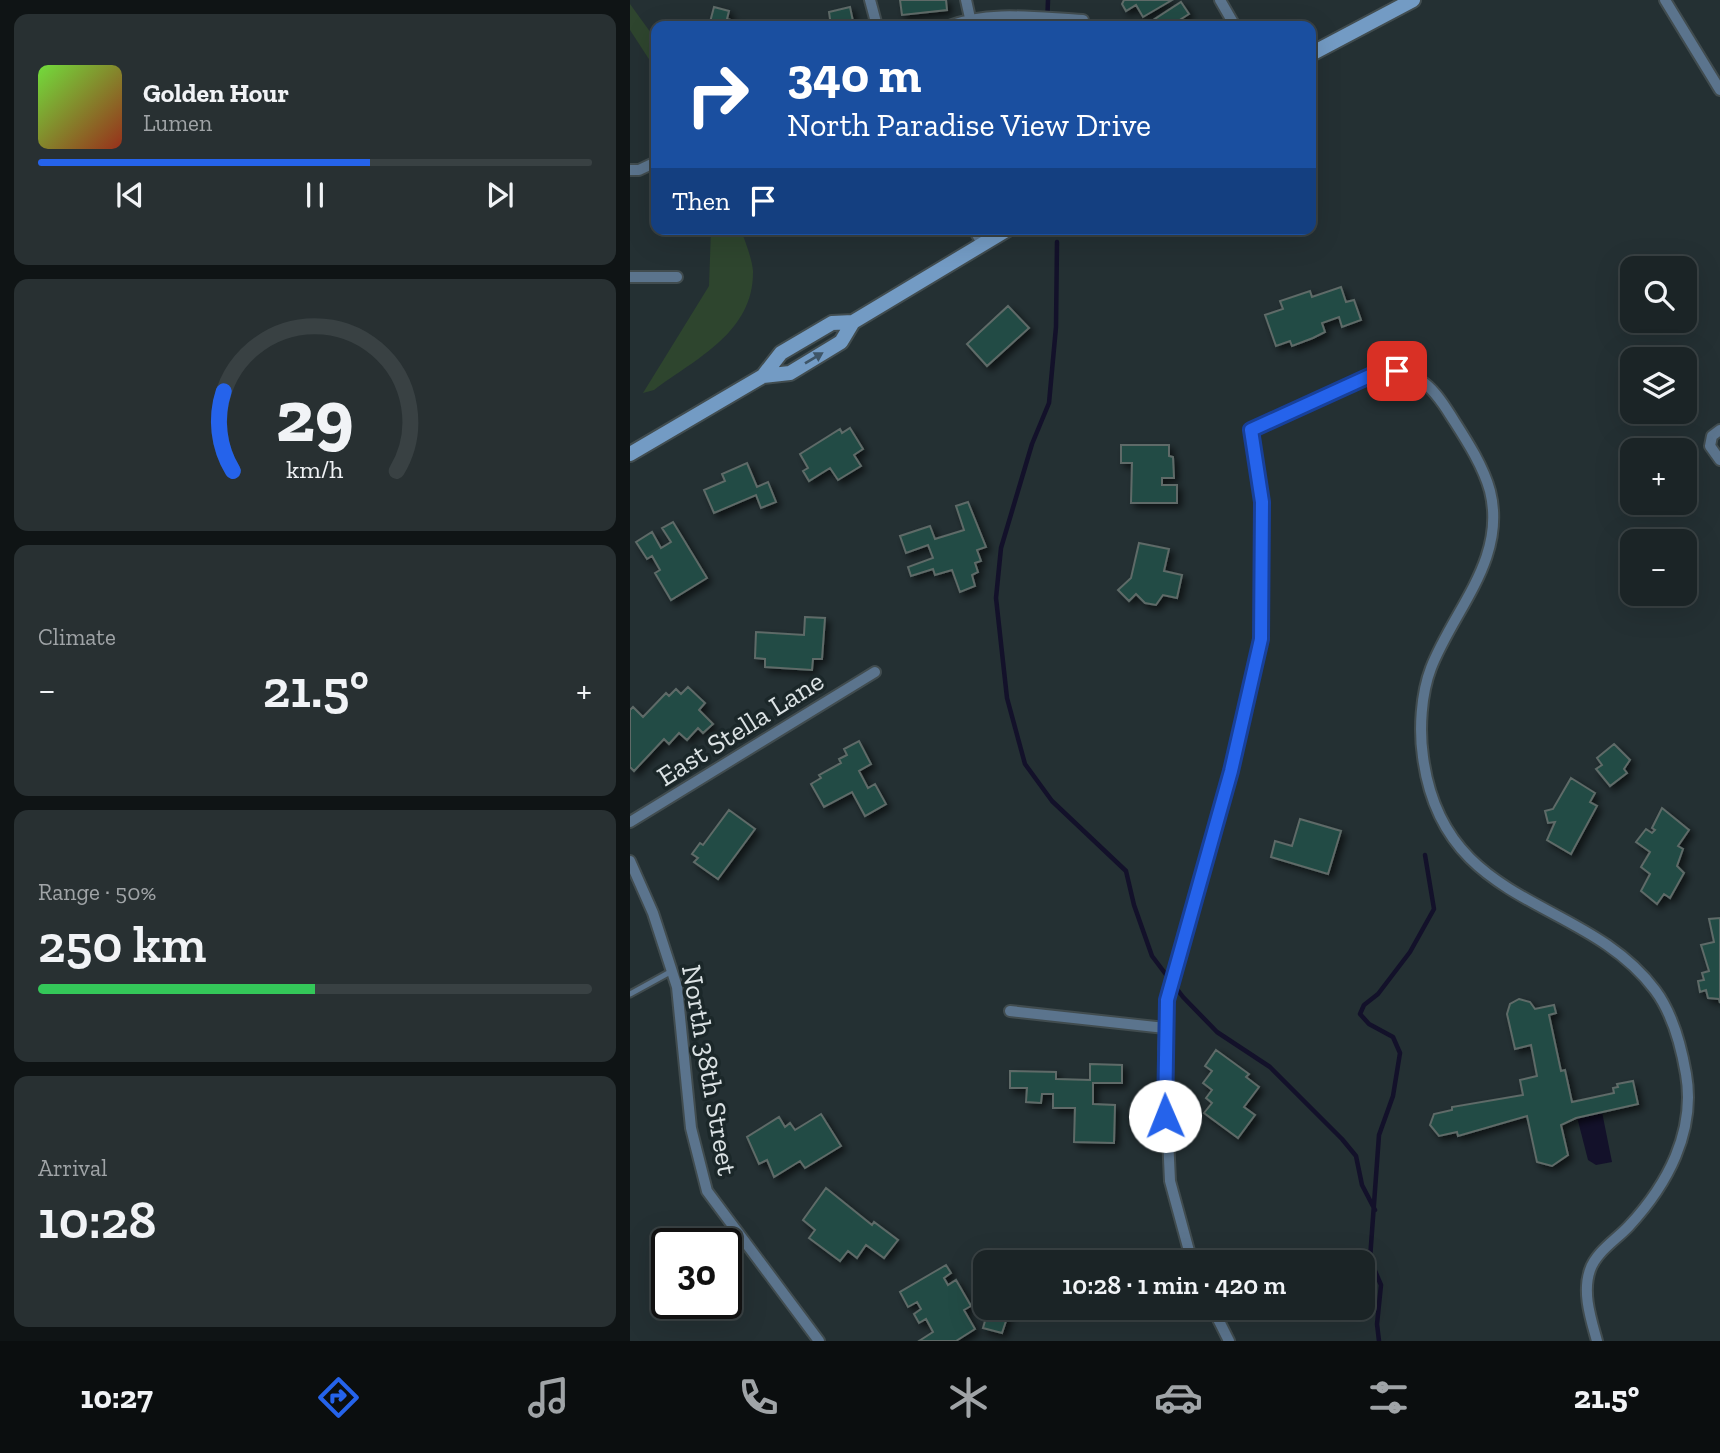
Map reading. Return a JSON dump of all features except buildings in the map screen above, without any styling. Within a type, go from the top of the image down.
[{"type":"main road","points":[[1316,51],[1413,0]]},
{"type":"main road","points":[[630,454],[763,376],[781,353],[821,329],[832,323],[853,322],[999,235]]},
{"type":"main road","points":[[763,376],[790,373],[841,342],[853,322]]},
{"type":"street","points":[[870,0],[876,21]]},
{"type":"street","points":[[966,0],[970,18]]},
{"type":"street","points":[[1220,0],[1232,21]]},
{"type":"street","points":[[1665,0],[1720,90]]},
{"type":"street","points":[[962,21],[970,18],[1024,16],[1083,20]]},
{"type":"street","points":[[630,170],[639,170],[651,164]]},
{"type":"street","points":[[977,235],[983,245]]},
{"type":"street","points":[[630,276],[677,277]]},
{"type":"street","points":[[1189,1250],[1170,1181],[1165,1116],[1167,1000],[1231,771],[1261,639],[1262,502],[1251,430],[1374,374],[1397,371],[1415,376],[1436,392],[1472,451],[1489,488],[1494,517],[1482,572],[1430,671],[1422,707],[1423,757],[1433,798],[1455,840],[1488,877],[1608,948],[1637,970],[1656,992],[1669,1016],[1686,1075],[1686,1114],[1670,1172],[1656,1196],[1598,1255],[1590,1269],[1586,1290],[1597,1341]]},
{"type":"street","points":[[1720,430],[1712,436],[1710,446],[1720,460]]},
{"type":"street","name":"East Stella Lane","points":[[630,822],[875,672]]},
{"type":"street","name":"North 38th Street","points":[[630,861],[653,913],[677,987],[691,1128],[707,1191],[819,1341]]},
{"type":"street","points":[[1010,1011],[1165,1028]]},
{"type":"street","points":[[1218,1320],[1229,1341]]},
{"type":"lane","points":[[630,995],[672,971]]},
{"type":"green space","points":[[630,4],[651,33],[651,62],[630,30]]},
{"type":"green space","points":[[711,235],[743,235],[753,271],[751,292],[744,311],[720,341],[704,354],[654,390],[643,393],[709,286]]},
{"type":"shaded area","points":[[1602,1112],[1612,1162],[1596,1165],[1588,1160],[1577,1117]]},
{"type":"waterway","points":[[1047,21],[1048,0]]},
{"type":"waterway","points":[[1057,242],[1056,327],[1049,403],[1032,444],[1001,548],[996,598],[1007,698],[1025,764],[1052,801],[1126,871],[1134,905],[1152,956],[1183,997],[1217,1032],[1270,1067],[1342,1139],[1356,1156],[1362,1185],[1375,1210]]},
{"type":"waterway","points":[[1379,1341],[1377,1324],[1381,1285],[1370,1259],[1379,1135],[1393,1096],[1400,1053],[1393,1037],[1369,1024],[1360,1014],[1364,1005],[1378,994],[1410,952],[1434,909],[1425,855]]},
{"type":"route","points":[[1165,1116],[1164,1049],[1167,1000],[1231,771],[1261,639],[1262,502],[1251,430],[1374,374],[1397,371]]}]
